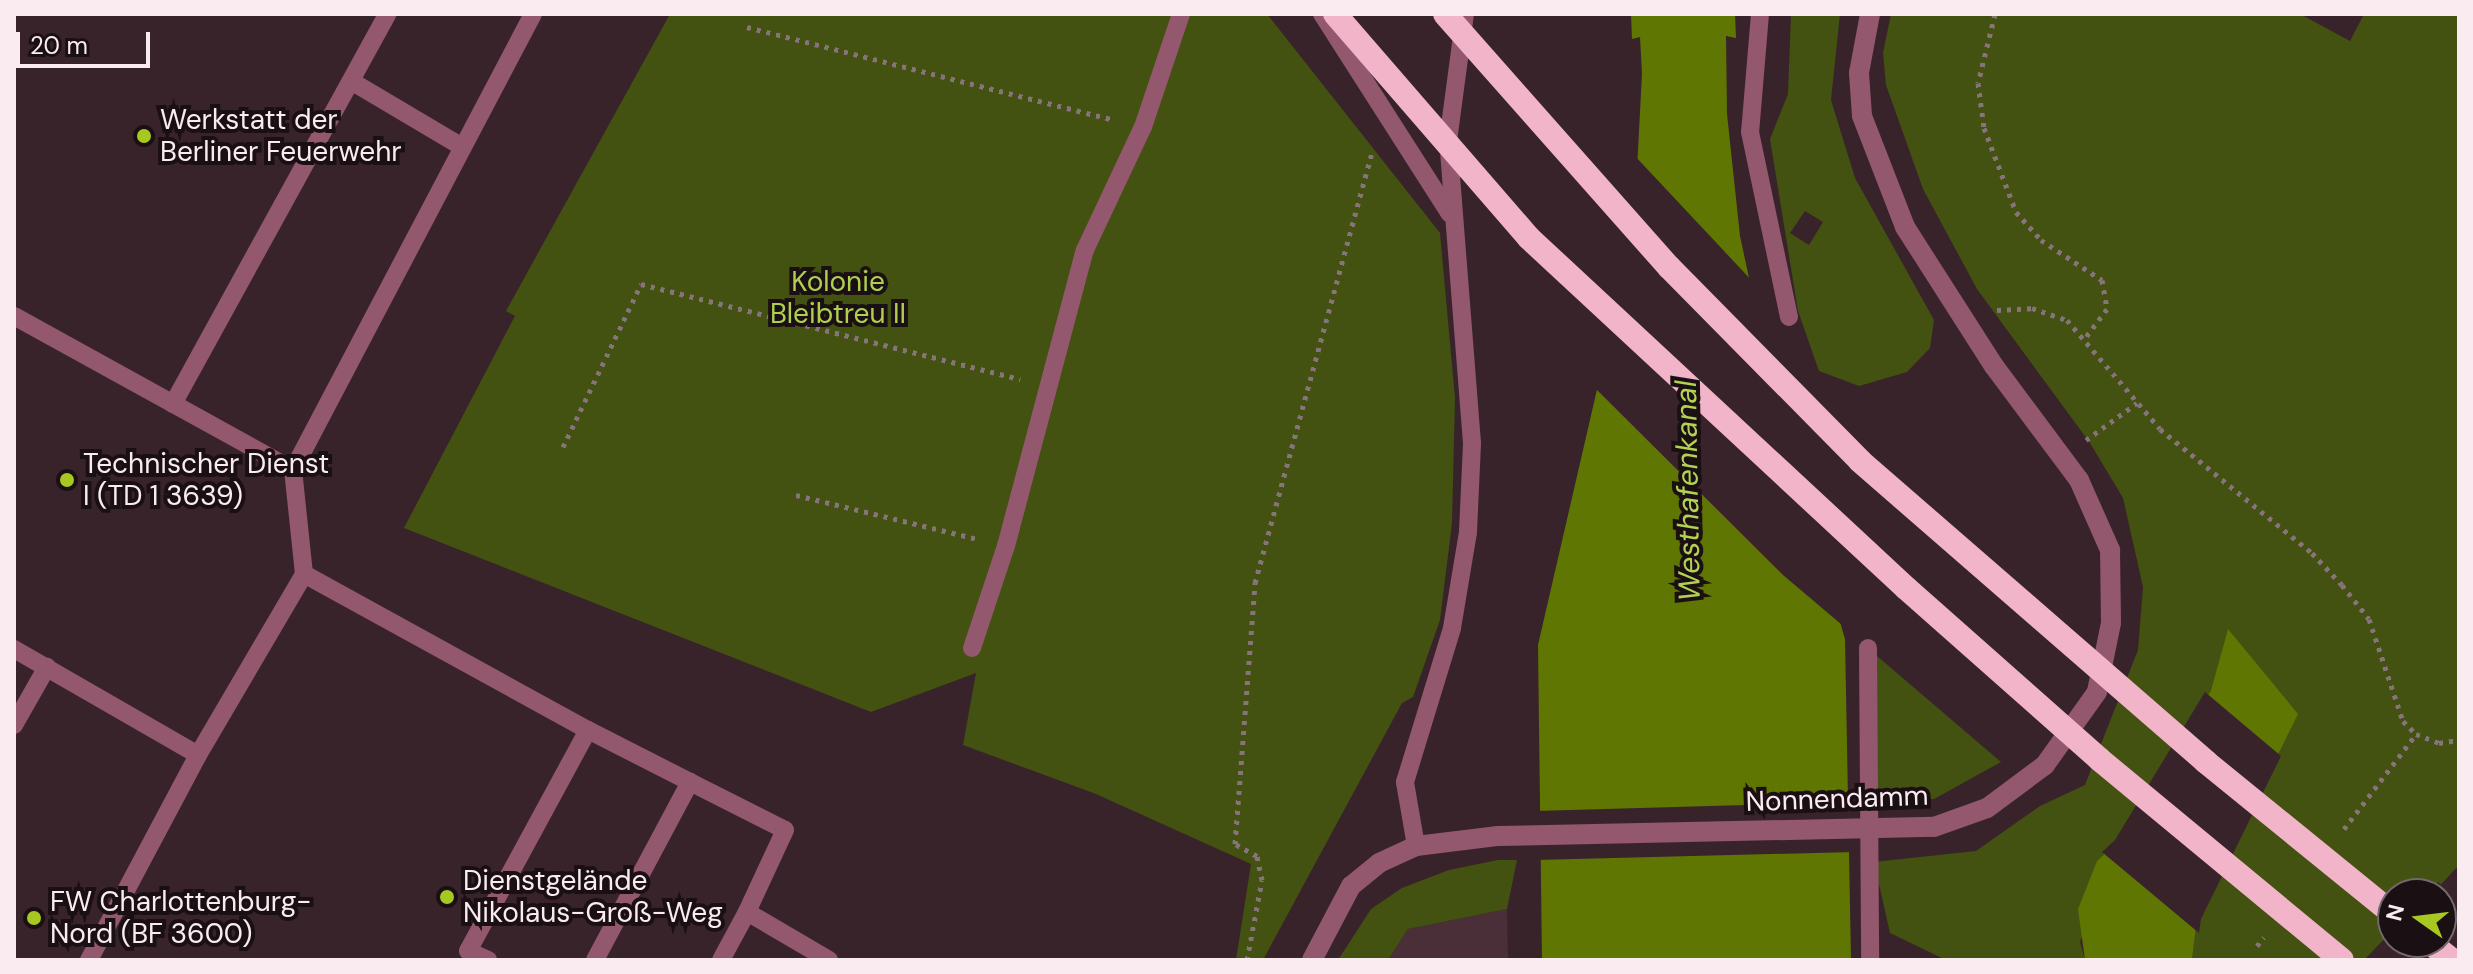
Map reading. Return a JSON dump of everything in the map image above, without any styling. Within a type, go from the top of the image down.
[{"type":"highway","points":[[1335,14],[1540,248],[1906,588],[2099,759],[2342,960]]},
{"type":"highway","points":[[1445,14],[1669,267],[1860,461],[2206,762],[2377,901]]},
{"type":"street","name":"Nonnendamm","points":[[1312,960],[1351,886],[1379,863],[1416,846],[1498,836],[1934,827],[1987,808],[2045,765],[2097,692],[2111,623],[2110,550],[2079,480],[1967,324],[1905,227],[1869,139],[1859,73],[1870,14]]},
{"type":"lane","points":[[173,404],[387,14]]},
{"type":"lane","points":[[89,960],[198,755],[304,574],[293,470],[533,14]]},
{"type":"lane","points":[[972,648],[1006,546],[1085,250],[1143,127],[1181,14]]},
{"type":"lane","points":[[1322,14],[1452,216]]},
{"type":"lane","points":[[1416,846],[1405,782],[1452,628],[1468,532],[1472,443],[1448,141],[1465,14]]},
{"type":"lane","points":[[1760,14],[1750,132],[1789,317]]},
{"type":"lane","points":[[351,81],[462,147]]},
{"type":"lane","points":[[14,316],[293,470]]},
{"type":"lane","points":[[304,574],[588,730],[785,830],[721,960]]},
{"type":"lane","points":[[1868,648],[1870,960]]},
{"type":"lane","points":[[14,649],[198,755]]},
{"type":"lane","points":[[14,725],[47,667]]},
{"type":"lane","points":[[488,960],[468,951],[588,730]]},
{"type":"lane","points":[[595,960],[690,782]]},
{"type":"lane","points":[[747,912],[829,960]]},
{"type":"path","points":[[1995,14],[1978,83],[1984,128],[2016,212],[2041,240],[2102,280],[2107,309],[2085,338]]},
{"type":"path","points":[[747,27],[1143,127]]},
{"type":"path","points":[[1247,960],[1262,880],[1257,856],[1235,844],[1255,583],[1310,392],[1342,251],[1385,112]]},
{"type":"path","points":[[563,447],[641,284],[1048,386]]},
{"type":"path","points":[[1967,324],[1997,310],[2032,308],[2067,320],[2160,429],[2312,553],[2342,585],[2369,619],[2403,721],[2416,734],[2439,743],[2459,740]]},
{"type":"path","points":[[2062,458],[2137,403]]},
{"type":"path","points":[[796,495],[1006,546]]},
{"type":"shaded area","points":[[1507,909],[1508,960],[1388,960],[1408,929]]},
{"type":"green space","name":"Kolonie Bleibtreu II","points":[[670,14],[1267,14],[1440,233],[1455,398],[1452,523],[1440,620],[1413,697],[1402,703],[1263,960],[1236,960],[1251,864],[1096,794],[963,745],[976,673],[871,712],[404,528],[515,316],[506,311]]},
{"type":"green space","points":[[1791,14],[1840,14],[1831,100],[1855,178],[1934,320],[1930,348],[1907,372],[1859,386],[1819,371],[1798,311],[1770,139],[1788,94]],"holes":[[[1805,211],[1823,222],[1809,245],[1790,233]]]},
{"type":"green space","points":[[1891,14],[2300,14],[2350,41],[2364,14],[2459,14],[2459,865],[2447,878],[2377,878],[2377,951],[2368,960],[2192,960],[2228,630],[2211,690],[2118,843],[2080,942],[2085,960],[1946,960],[1890,933],[1874,862],[1976,851],[2040,806],[2085,785],[2138,650],[2143,587],[2123,498],[2090,443],[1977,289],[1923,189],[1886,85],[1883,53]]},
{"type":"green space","points":[[1877,656],[2001,762],[1934,799],[1877,801]]},
{"type":"green space","points":[[1498,860],[1517,860],[1507,909],[1408,929],[1388,960],[1338,960],[1371,909],[1402,888],[1449,870]]},
{"type":"water","name":"Westhafenkanal","points":[[1631,14],[1735,14],[1736,38],[1726,36],[1727,114],[1740,236],[1774,394],[1845,639],[1851,960],[1542,960],[1538,645],[1623,277],[1636,188],[1642,74],[1640,37],[1632,39]]},
{"type":"water","points":[[2228,629],[2298,714],[2197,918],[2192,960],[2085,960],[2078,909],[2097,861],[2118,842],[2211,690]]},
{"type":"pier","points":[[1634,155],[1755,284],[1778,393],[1848,630],[1783,575],[1593,386],[1626,243]]},
{"type":"pier","points":[[2205,692],[2281,756],[2201,919],[2199,933],[2102,852],[2115,840]]},
{"type":"pier","points":[[1853,802],[1854,852],[1536,860],[1535,811]]},
{"type":"pier","points":[[2457,897],[2459,899],[2459,960],[2364,960],[2377,947],[2377,958],[2457,958]]},
{"type":"place","name":"Werkstatt der Berliner Feuerwehr","points":[[144,136]]},
{"type":"place","name":"Technischer Dienst I (TD 1 3639)","points":[[67,480]]},
{"type":"place","name":"Dienstgelände Nikolaus-Groß-Weg","points":[[447,897]]},
{"type":"place","name":"FW Charlottenburg- Nord (BF 3600)","points":[[34,918]]}]
